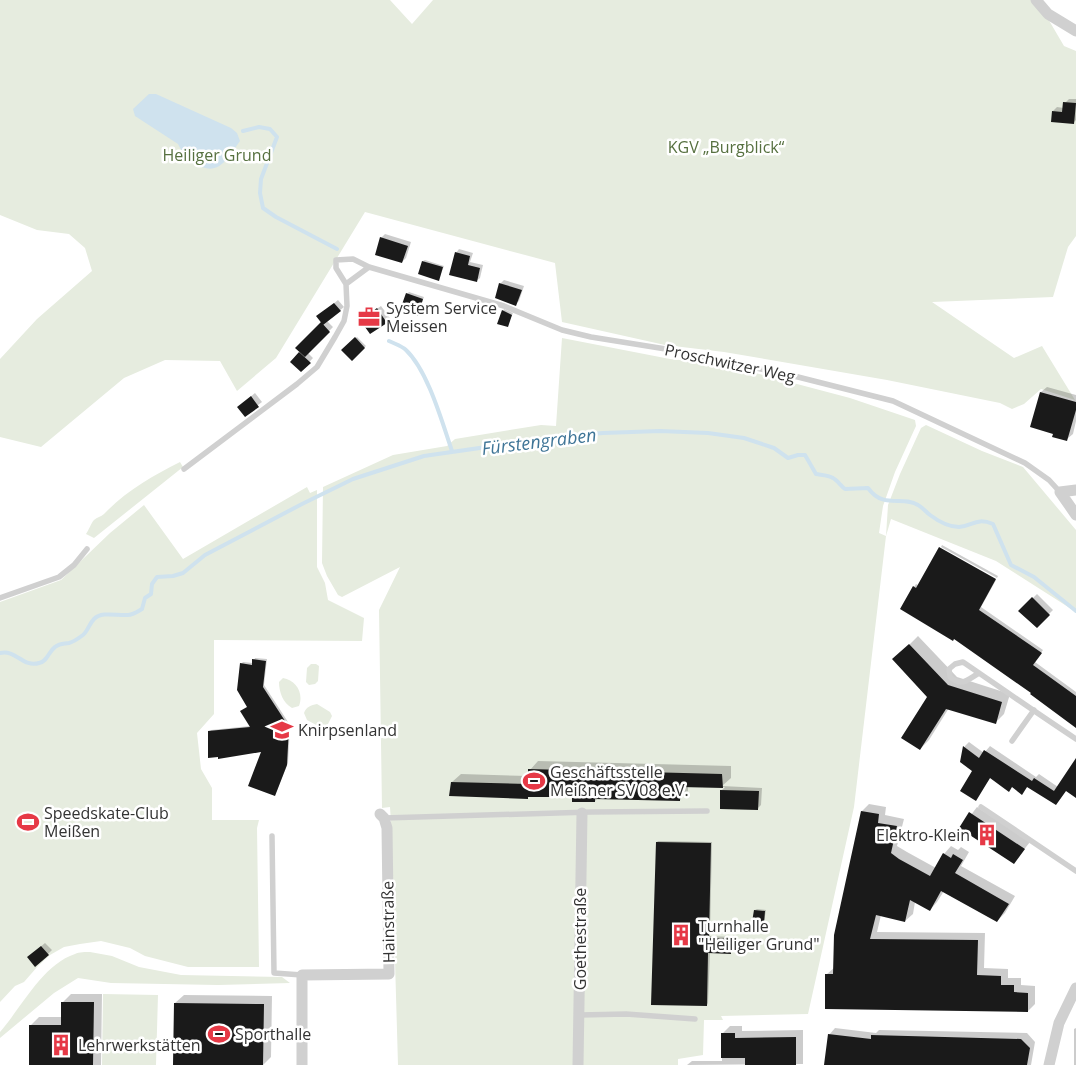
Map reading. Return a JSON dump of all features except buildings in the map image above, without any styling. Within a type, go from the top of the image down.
[{"type":"street","points":[[1036,0],[1048,14],[1076,31]]},
{"type":"street","points":[[1076,490],[1060,492],[1076,515]]},
{"type":"street","name":"Goethestraße","points":[[578,1065],[582,813]]},
{"type":"street","name":"Hainstraße","points":[[302,975],[389,974],[387,828],[382,816]]},
{"type":"street","points":[[302,975],[302,1065]]},
{"type":"street","points":[[1049,1065],[1059,1023],[1076,988]]},
{"type":"lane","name":"Proschwitzer Weg","points":[[346,284],[336,268],[336,260],[353,259],[369,267],[504,306],[562,330],[591,337],[672,350],[794,376],[893,402],[1025,463],[1049,480],[1060,492]]},
{"type":"lane","points":[[184,469],[310,374],[323,358],[346,313],[346,284],[369,267]]},
{"type":"lane","points":[[0,598],[60,577],[74,565],[87,549]]},
{"type":"lane","points":[[979,673],[964,682],[956,682],[950,677],[949,669],[955,664],[963,662],[1076,739]]},
{"type":"lane","points":[[1012,741],[1034,710]]},
{"type":"lane","points":[[981,807],[1076,871]]},
{"type":"lane","points":[[382,816],[707,811]]},
{"type":"lane","points":[[272,836],[274,973],[302,975]]},
{"type":"lane","points":[[580,1015],[626,1014],[695,1019]]},
{"type":"green space","points":[[0,0],[390,0],[412,24],[433,0],[1037,0],[1064,46],[1076,51],[1076,236],[1068,247],[1053,297],[932,302],[1014,358],[1042,346],[1075,400],[1041,389],[1024,404],[1012,409],[1000,403],[887,380],[724,352],[665,345],[562,322],[555,263],[365,212],[276,358],[237,391],[220,361],[165,360],[124,378],[41,447],[0,437],[0,359],[37,319],[92,271],[85,248],[69,234],[37,230],[0,215]]},
{"type":"green space","points":[[562,338],[670,359],[721,364],[850,398],[915,420],[916,426],[895,472],[883,506],[879,533],[886,536],[854,807],[808,1014],[721,1016],[723,1020],[704,1020],[703,1055],[678,1059],[678,1065],[398,1065],[391,822],[390,807],[382,808],[379,610],[400,567],[342,597],[338,595],[322,563],[323,487],[393,455],[447,446],[455,439],[541,425],[556,426]]},
{"type":"green space","points":[[926,425],[982,451],[1023,467],[1076,530],[1076,612],[996,561],[891,519],[886,536],[888,505],[921,428]]},
{"type":"green space","points":[[180,462],[183,467],[94,538],[86,534],[94,520],[103,515],[130,491]]},
{"type":"green space","points":[[307,487],[310,493],[317,490],[317,567],[325,583],[328,600],[364,618],[362,641],[214,640],[214,714],[197,733],[201,769],[212,788],[212,820],[259,820],[257,828],[259,967],[188,967],[145,956],[130,948],[101,941],[64,947],[50,955],[24,982],[15,986],[0,1002],[0,602],[61,580],[110,533],[144,505],[183,559]]},
{"type":"green space","points":[[311,664],[319,666],[318,681],[315,684],[309,685],[306,682],[307,668]]},
{"type":"green space","points":[[283,678],[292,681],[298,688],[300,692],[299,706],[292,708],[284,700],[279,682]]},
{"type":"green space","points":[[317,704],[330,712],[332,716],[328,724],[320,727],[307,720],[304,713],[306,709]]},
{"type":"green space","points":[[80,952],[112,956],[139,967],[181,975],[282,977],[290,983],[218,985],[111,983],[78,978],[54,993],[0,1038],[0,1032],[33,988],[52,967],[63,959]]},
{"type":"green space","points":[[103,994],[158,995],[156,1065],[102,1065]]},
{"type":"water","points":[[149,94],[156,94],[231,128],[237,133],[240,141],[221,165],[209,169],[202,167],[185,154],[178,144],[135,116],[133,109]]},
{"type":"waterway","points":[[243,131],[259,127],[270,129],[277,137],[261,179],[260,193],[263,208],[276,217],[337,249]]},
{"type":"waterway","points":[[389,341],[406,350],[421,371],[434,398],[452,451]]},
{"type":"waterway","name":"Fürstengraben","points":[[0,653],[6,652],[28,663],[42,662],[60,644],[71,642],[83,635],[97,617],[105,614],[130,615],[142,609],[145,598],[151,594],[152,584],[157,577],[183,573],[205,555],[353,479],[424,456],[556,437],[603,433],[660,431],[708,433],[744,438],[774,448],[788,458],[805,455],[816,474],[833,478],[845,489],[868,488],[880,499],[912,502],[948,525],[959,527],[982,521],[993,524],[1011,565],[1034,577],[1076,611]]},
{"type":"place","name":"System Service Meissen","points":[[369,317]]},
{"type":"place","name":"Knirpsenland","points":[[282,730]]},
{"type":"place","name":"Geschäftsstelle Meißner SV 08 e.V.","points":[[534,781]]},
{"type":"place","name":"Speedskate-Club Meißen","points":[[28,822]]},
{"type":"place","name":"Elektro-Klein","points":[[987,835]]},
{"type":"place","name":"Turnhalle \"Heiliger Grund\"","points":[[681,935]]},
{"type":"place","name":"Sporthalle","points":[[219,1034]]},
{"type":"place","name":"Lehrwerkstätten","points":[[61,1045]]},
{"type":"park label","name":"KGV „Burgblick“","points":[[726,147]]},
{"type":"park label","name":"Heiliger Grund","points":[[217,155]]}]
